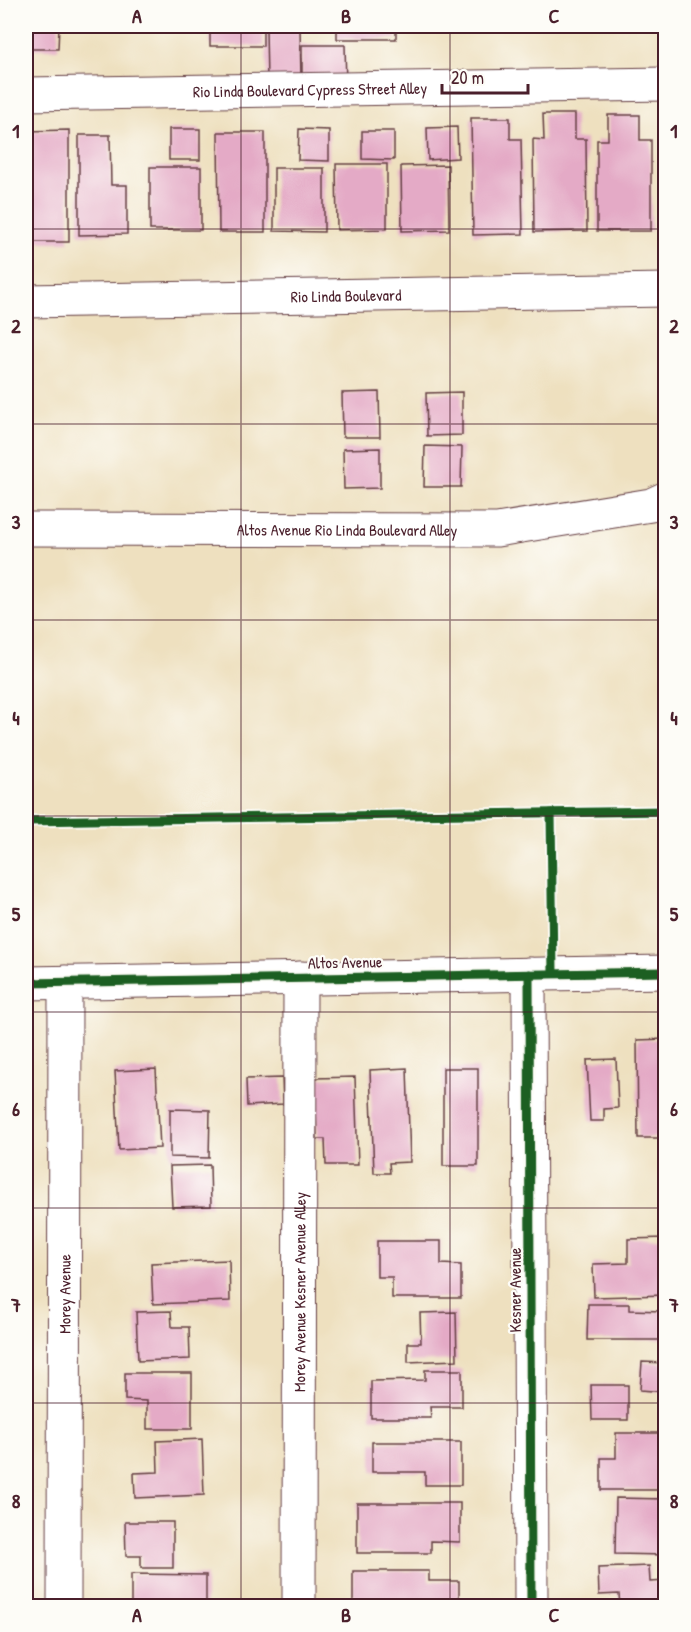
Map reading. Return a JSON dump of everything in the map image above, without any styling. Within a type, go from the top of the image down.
[{"type":"street","name":"Rio Linda Boulevard Cypress Street Alley","points":[[26,94],[666,84]]},
{"type":"street","name":"Rio Linda Boulevard","points":[[26,301],[666,290]]},
{"type":"street","name":"Altos Avenue Rio Linda Boulevard Alley","points":[[26,529],[497,530],[651,505],[666,498]]},
{"type":"street","name":"Altos Avenue","points":[[26,983],[666,972]]},
{"type":"street","name":"Kesner Avenue","points":[[529,974],[531,1606]]},
{"type":"street","name":"Morey Avenue Kesner Avenue Alley","points":[[299,1606],[300,978]]},
{"type":"street","name":"Morey Avenue","points":[[64,1606],[65,982]]},
{"type":"building","points":[[26,26],[59,26],[58,49],[26,49]]},
{"type":"building","points":[[210,26],[263,26],[263,46],[210,46]]},
{"type":"building","points":[[337,26],[396,26],[396,39],[337,39]]},
{"type":"building","points":[[300,28],[301,80],[267,81],[266,29]]},
{"type":"building","points":[[302,45],[345,45],[346,85],[302,85]]},
{"type":"building","points":[[543,114],[575,114],[575,139],[586,139],[587,231],[534,232],[533,139],[544,140]]},
{"type":"building","points":[[608,115],[640,115],[640,140],[651,140],[651,231],[597,231],[597,140],[608,140]]},
{"type":"building","points":[[471,118],[510,118],[510,139],[521,139],[523,234],[473,235]]},
{"type":"building","points":[[457,127],[458,158],[428,160],[427,128]]},
{"type":"building","points":[[169,129],[200,129],[200,160],[169,160]]},
{"type":"building","points":[[299,129],[329,130],[329,161],[298,160]]},
{"type":"building","points":[[69,130],[69,242],[26,242],[26,131]]},
{"type":"building","points":[[362,131],[394,131],[394,160],[362,159]]},
{"type":"building","points":[[218,132],[265,132],[265,232],[219,232]]},
{"type":"building","points":[[79,135],[110,135],[111,185],[127,185],[127,234],[79,235]]},
{"type":"building","points":[[662,139],[666,139],[666,232],[662,232]]},
{"type":"building","points":[[336,164],[387,164],[387,229],[337,230]]},
{"type":"building","points":[[448,165],[449,230],[402,231],[401,166]]},
{"type":"building","points":[[150,167],[201,167],[201,230],[150,230]]},
{"type":"building","points":[[274,168],[324,168],[324,232],[274,231]]},
{"type":"building","points":[[379,392],[380,437],[343,437],[342,393]]},
{"type":"building","points":[[462,392],[462,435],[427,436],[426,393]]},
{"type":"building","points":[[425,446],[462,447],[461,487],[424,487]]},
{"type":"building","points":[[380,448],[380,488],[344,489],[343,449]]},
{"type":"building","points":[[666,1039],[666,1138],[638,1138],[637,1040]]},
{"type":"building","points":[[616,1059],[618,1108],[604,1109],[604,1121],[590,1121],[587,1060]]},
{"type":"building","points":[[407,1068],[410,1162],[389,1163],[390,1173],[374,1173],[370,1070]]},
{"type":"building","points":[[443,1068],[478,1068],[478,1166],[443,1166]]},
{"type":"building","points":[[156,1069],[160,1148],[119,1150],[115,1071]]},
{"type":"building","points":[[355,1077],[358,1165],[326,1165],[325,1139],[317,1139],[315,1078]]},
{"type":"building","points":[[282,1078],[283,1104],[247,1106],[246,1079]]},
{"type":"building","points":[[170,1109],[210,1110],[209,1158],[170,1157]]},
{"type":"building","points":[[210,1165],[211,1206],[172,1207],[170,1166]]},
{"type":"building","points":[[666,1238],[666,1295],[594,1297],[593,1264],[628,1263],[628,1239]]},
{"type":"building","points":[[377,1241],[441,1241],[441,1264],[461,1265],[461,1298],[392,1298],[392,1277],[377,1277]]},
{"type":"building","points":[[229,1260],[230,1301],[153,1304],[151,1263]]},
{"type":"building","points":[[588,1304],[629,1304],[629,1310],[663,1311],[663,1340],[587,1340]]},
{"type":"building","points":[[171,1311],[172,1327],[189,1327],[190,1359],[138,1361],[136,1312]]},
{"type":"building","points":[[456,1312],[457,1360],[408,1362],[408,1343],[421,1343],[420,1313]]},
{"type":"building","points":[[642,1362],[666,1363],[666,1392],[640,1390]]},
{"type":"building","points":[[425,1370],[462,1370],[462,1407],[430,1407],[431,1418],[371,1418],[371,1381],[425,1380]]},
{"type":"building","points":[[125,1373],[192,1373],[192,1429],[147,1429],[147,1401],[125,1400]]},
{"type":"building","points":[[591,1385],[628,1385],[628,1420],[592,1420]]},
{"type":"building","points":[[616,1433],[666,1433],[664,1490],[601,1490],[601,1458],[616,1458]]},
{"type":"building","points":[[202,1439],[204,1495],[135,1498],[134,1473],[158,1472],[157,1441]]},
{"type":"building","points":[[372,1442],[461,1442],[461,1485],[425,1485],[425,1472],[372,1472]]},
{"type":"building","points":[[616,1498],[666,1499],[666,1555],[615,1554]]},
{"type":"building","points":[[357,1503],[460,1503],[460,1542],[431,1541],[431,1553],[357,1553]]},
{"type":"building","points":[[125,1522],[173,1522],[173,1568],[141,1568],[141,1556],[126,1556]]},
{"type":"building","points":[[649,1566],[650,1582],[666,1581],[666,1606],[620,1606],[619,1594],[599,1595],[598,1568]]},
{"type":"building","points":[[353,1571],[429,1571],[429,1581],[459,1581],[459,1606],[353,1606]]},
{"type":"building","points":[[131,1574],[206,1575],[206,1605],[131,1606]]},
{"type":"cycle path","points":[[26,821],[666,811]]},
{"type":"cycle path","points":[[551,813],[553,973]]},
{"type":"cycle path","points":[[26,983],[666,972]]},
{"type":"cycle path","points":[[529,974],[531,1606]]}]
